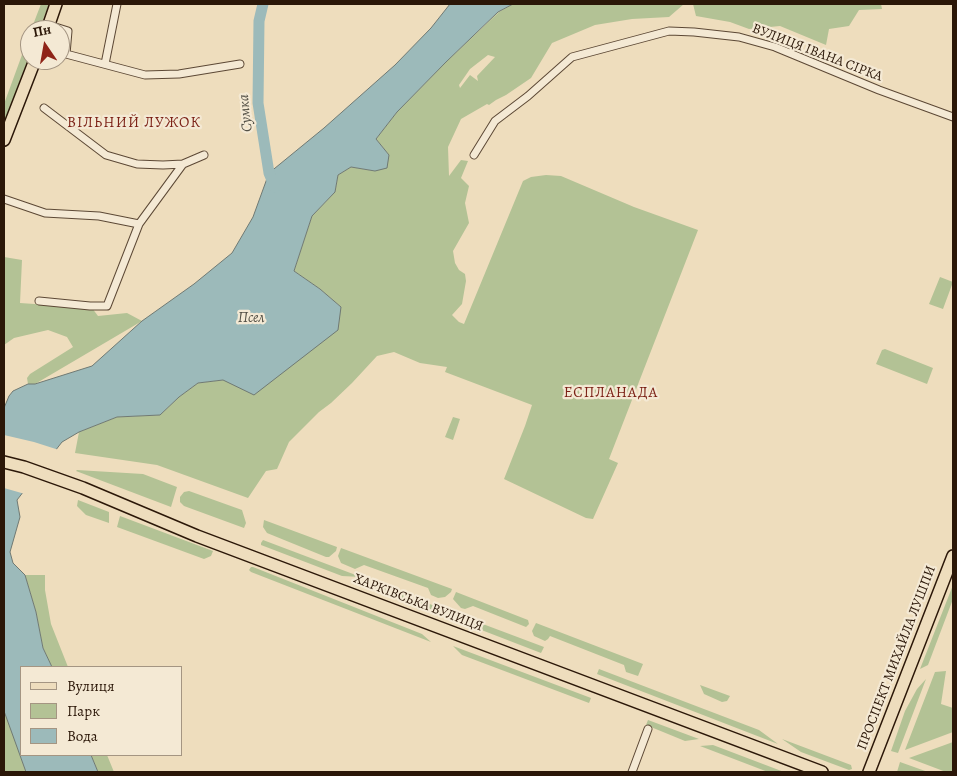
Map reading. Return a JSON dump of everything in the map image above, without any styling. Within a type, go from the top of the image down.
[{"type":"main road","points":[[51,20],[56,4]]},
{"type":"main road","points":[[4,140],[32,70]]},
{"type":"main road","name":"ХАРКІВСЬКА ВУЛИЦЯ","points":[[4,462],[59,479],[197,536],[822,772]]},
{"type":"main road","name":"ПРОСПЕКТ МИХАЙЛА ЛУШПИ","points":[[869,772],[953,556]]},
{"type":"street","points":[[105,64],[117,4]]},
{"type":"street","name":"ВУЛИЦЯ ІВАНА СІРКА","points":[[474,155],[495,121],[528,96],[572,57],[669,31],[739,37],[766,45],[953,117]]},
{"type":"street","points":[[70,55],[145,74],[179,74],[240,64]]},
{"type":"street","points":[[44,108],[106,155],[138,164],[162,165],[183,164],[204,155]]},
{"type":"street","points":[[39,302],[107,306],[139,224],[183,164]]},
{"type":"street","points":[[4,199],[45,213],[99,216],[139,224]]},
{"type":"street","points":[[632,772],[648,729]]},
{"type":"green space","points":[[41,4],[49,4],[43,20],[35,20]]},
{"type":"green space","points":[[513,4],[684,4],[669,17],[632,19],[595,25],[552,43],[531,78],[489,105],[487,104],[461,119],[448,147],[449,176],[461,160],[468,161],[461,178],[469,186],[465,203],[469,223],[453,251],[455,263],[459,270],[465,274],[466,281],[462,304],[452,315],[464,324],[523,181],[531,177],[561,176],[634,207],[698,230],[609,459],[618,463],[593,519],[586,518],[504,479],[532,405],[445,372],[447,367],[420,363],[394,352],[377,356],[352,383],[289,442],[277,469],[266,471],[248,498],[157,465],[75,453],[79,432],[117,417],[160,415],[179,397],[198,383],[223,380],[341,307],[320,289],[294,271],[312,216],[335,192],[338,175],[351,167],[375,171],[389,155],[376,139],[397,112],[499,12]],"holes":[[[488,55],[495,57],[477,76],[478,81],[470,75],[460,88],[459,85],[470,69]]]},
{"type":"green space","points":[[693,4],[881,4],[882,9],[859,10],[849,26],[829,29],[826,45],[780,26],[749,29],[730,22],[696,16]]},
{"type":"green space","points":[[20,60],[20,70],[24,70],[4,123],[4,104]]},
{"type":"green space","points":[[4,257],[22,260],[20,303],[92,308],[98,316],[127,313],[142,321],[35,384],[28,384],[27,378],[30,374],[73,347],[67,337],[48,330],[14,338],[4,345]]},
{"type":"green space","points":[[940,277],[953,282],[943,309],[929,304]]},
{"type":"green space","points":[[885,349],[933,368],[927,384],[876,364],[882,350]]},
{"type":"green space","points":[[453,417],[460,419],[453,440],[445,437]]},
{"type":"green space","points":[[77,470],[143,474],[177,487],[171,507]]},
{"type":"green space","points":[[189,491],[242,510],[246,523],[244,528],[184,506],[180,502],[180,497],[184,492]]},
{"type":"green space","points":[[78,500],[109,512],[109,523],[86,515],[77,506]]},
{"type":"green space","points":[[120,516],[213,551],[211,556],[204,559],[117,527]]},
{"type":"green space","points":[[264,520],[337,547],[336,551],[329,557],[326,557],[267,533],[263,527]]},
{"type":"green space","points":[[263,540],[361,577],[342,576],[261,545]]},
{"type":"green space","points":[[341,548],[452,589],[451,592],[445,597],[438,598],[431,595],[428,588],[364,565],[355,569],[341,563],[338,556]]},
{"type":"green space","points":[[251,567],[422,634],[431,642],[251,572],[249,570]]},
{"type":"green space","points":[[25,575],[45,575],[45,590],[51,624],[68,666],[52,666],[43,648],[36,612]]},
{"type":"green space","points":[[365,585],[387,588],[544,647],[541,653]]},
{"type":"green space","points":[[953,585],[953,599],[928,665],[920,669]]},
{"type":"green space","points":[[456,592],[528,620],[529,624],[526,627],[473,606],[465,609],[461,608],[453,599]]},
{"type":"green space","points":[[536,623],[643,664],[638,676],[626,672],[624,665],[550,636],[545,641],[534,636],[532,631]]},
{"type":"green space","points":[[453,646],[591,698],[589,703],[462,655]]},
{"type":"green space","points":[[599,669],[759,730],[778,744],[597,674]]},
{"type":"green space","points":[[946,671],[941,704],[953,708],[953,732],[905,750],[935,672]]},
{"type":"green space","points":[[926,679],[898,753],[891,751],[905,711],[917,689]]},
{"type":"green space","points":[[700,685],[730,696],[727,701],[722,702],[704,694]]},
{"type":"green space","points":[[4,711],[26,772],[4,772]]},
{"type":"green space","points":[[648,720],[699,739],[685,741],[646,725]]},
{"type":"green space","points":[[782,739],[851,765],[852,769],[849,770],[801,752]]},
{"type":"green space","points":[[953,742],[953,772],[946,772],[909,758]]},
{"type":"green space","points":[[713,745],[784,772],[768,772],[700,746]]},
{"type":"green space","points":[[91,756],[107,756],[114,772],[98,772]]},
{"type":"green space","points":[[900,762],[928,772],[897,772]]},
{"type":"water","name":"Псел","points":[[450,4],[513,4],[498,12],[446,62],[397,112],[376,139],[389,155],[387,168],[375,171],[351,167],[338,175],[335,192],[312,216],[294,271],[320,289],[341,307],[338,330],[254,395],[223,380],[198,383],[179,397],[160,415],[117,417],[79,432],[62,442],[17,500],[20,517],[10,552],[13,563],[25,575],[36,612],[43,648],[52,666],[20,666],[20,755],[4,711],[4,408],[9,396],[13,391],[28,384],[35,384],[92,366],[142,321],[194,284],[232,253],[253,217],[269,173],[324,128],[395,65],[431,28]]},
{"type":"water","name":"Псел","points":[[20,756],[91,756],[98,772],[26,772]]},
{"type":"pier","points":[[4,435],[59,450],[25,494],[4,488]]},
{"type":"waterway","name":"Сумка","points":[[263,4],[259,21],[258,103],[269,173],[275,187]]},
{"type":"district","name":"ВІЛЬНИЙ ЛУЖОК","points":[[134,123]]},
{"type":"district","name":"ЕСПЛАНАДА","points":[[611,393]]}]
